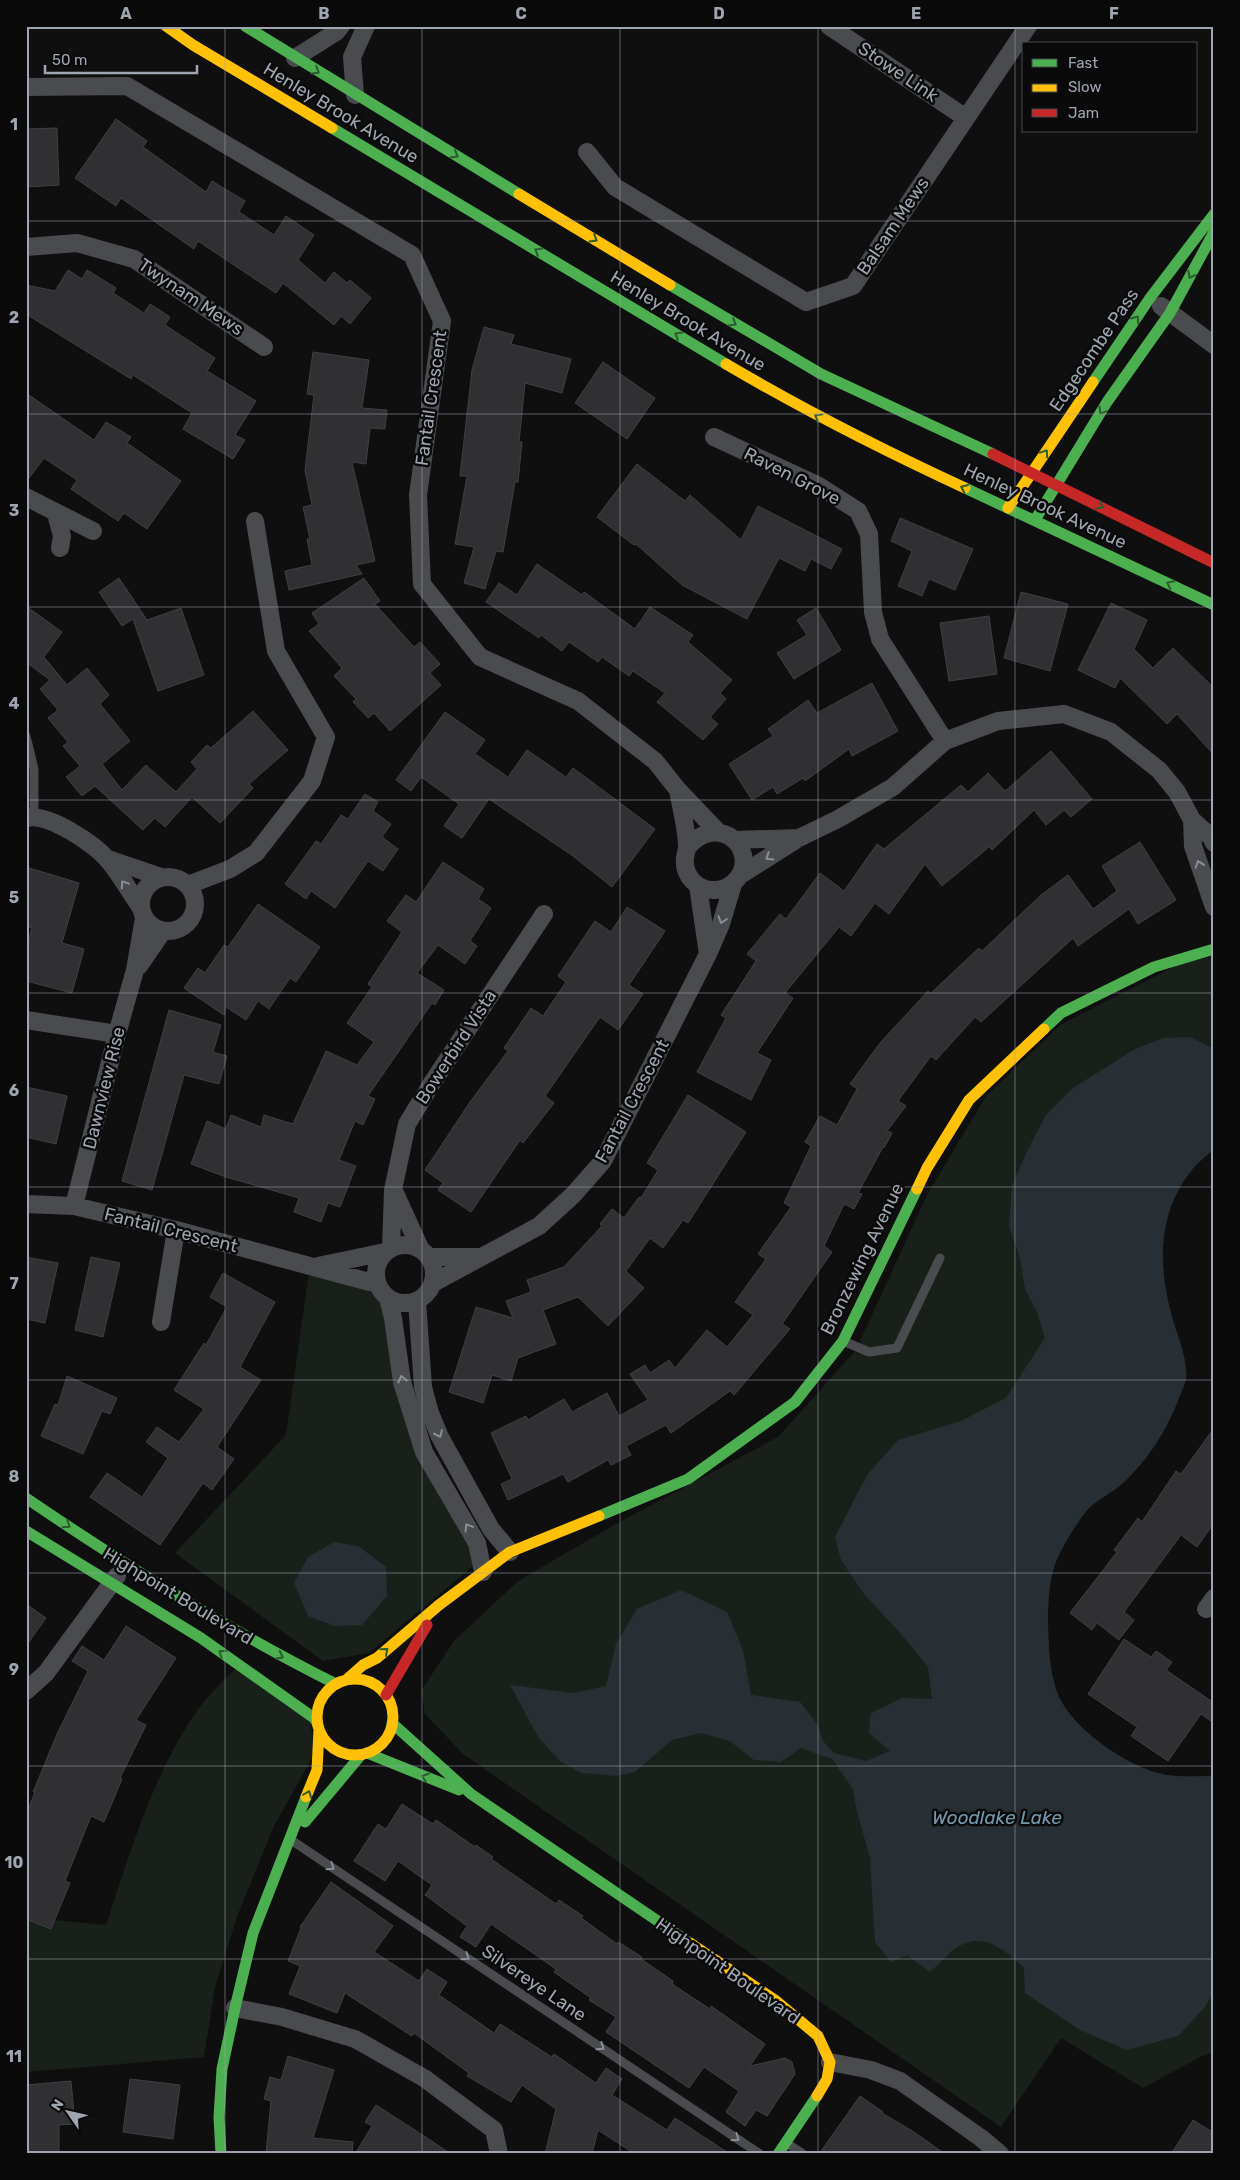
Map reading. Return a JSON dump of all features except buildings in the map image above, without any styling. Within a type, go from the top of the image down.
[{"type":"street","name":"Henley Brook Avenue","points":[[166,26],[193,45],[783,398],[853,436],[1214,605]]},
{"type":"street","name":"Henley Brook Avenue","points":[[245,26],[355,95],[821,374],[1057,484],[1214,563]]},
{"type":"street","points":[[295,58],[336,32],[341,26]]},
{"type":"street","points":[[355,95],[352,57],[366,26]]},
{"type":"street","name":"Stowe Link","points":[[830,26],[966,118]]},
{"type":"street","name":"Balsam Mews","points":[[587,152],[615,187],[806,302],[853,286],[1028,26]]},
{"type":"street","name":"Fantail Crescent","points":[[26,87],[127,86],[412,255],[442,321],[418,496],[422,584],[480,658],[578,701],[655,761],[678,790],[718,832]]},
{"type":"street","name":"Edgecombe Pass","points":[[1008,508],[1150,298],[1214,214]]},
{"type":"street","points":[[1035,520],[1107,402],[1170,313],[1214,232]]},
{"type":"street","name":"Twynam Mews","points":[[26,247],[77,243],[134,259],[264,347]]},
{"type":"street","points":[[1150,298],[1214,344]]},
{"type":"street","name":"Raven Grove","points":[[714,437],[819,486],[858,512],[870,534],[873,612],[880,639],[946,741]]},
{"type":"street","points":[[26,497],[92,531]]},
{"type":"street","points":[[56,514],[62,536],[60,548]]},
{"type":"street","points":[[196,903],[230,869],[256,852],[312,781],[326,737],[276,651],[255,521]]},
{"type":"street","points":[[799,838],[734,840],[718,832],[706,833],[695,839],[687,848],[684,858],[685,869],[690,879],[698,886],[709,890],[722,890],[799,838],[838,820],[893,787],[946,741],[998,720],[1064,714],[1111,732],[1159,770],[1178,792],[1192,820],[1211,837],[1214,843]]},
{"type":"street","name":"Fantail Crescent","points":[[678,790],[687,848]]},
{"type":"street","points":[[30,817],[63,825],[108,859],[161,877],[180,879],[194,893],[196,903],[190,922],[173,932],[163,932],[152,927],[108,859]]},
{"type":"street","points":[[1192,820],[1193,846],[1214,907]]},
{"type":"street","points":[[734,840],[743,857],[736,880]]},
{"type":"street","points":[[188,885],[230,869]]},
{"type":"street","points":[[143,913],[141,898],[145,889],[161,877]]},
{"type":"street","name":"Fantail Crescent","points":[[433,1283],[539,1226],[573,1196],[603,1161],[708,954],[721,924],[736,880]]},
{"type":"street","points":[[698,886],[708,954]]},
{"type":"street","name":"Dawnview Rise","points":[[74,1206],[117,1034],[136,970],[143,913]]},
{"type":"street","name":"Bowerbird Vista","points":[[388,1250],[393,1190],[406,1124],[544,914]]},
{"type":"street","name":"Dawnview Rise","points":[[136,970],[163,932]]},
{"type":"street","name":"Bronzewing Avenue","points":[[341,1682],[363,1665],[377,1658],[439,1605],[510,1552],[688,1479],[796,1402],[843,1341],[927,1168],[969,1100],[1061,1014],[1154,967],[1214,949]]},
{"type":"street","points":[[26,1020],[117,1034]]},
{"type":"street","points":[[382,1291],[397,1302],[417,1301],[424,1296],[433,1283],[434,1274],[393,1190]]},
{"type":"street","name":"Fantail Crescent","points":[[26,1204],[74,1206],[176,1230],[315,1266],[382,1291]]},
{"type":"street","points":[[161,1322],[176,1230]]},
{"type":"street","points":[[425,1253],[411,1245],[401,1244],[388,1250],[376,1267],[382,1291],[393,1318],[402,1382],[424,1452],[477,1543],[483,1572]]},
{"type":"street","name":"Fantail Crescent","points":[[315,1266],[388,1250]]},
{"type":"street","name":"Fantail Crescent","points":[[425,1253],[480,1257]]},
{"type":"street","points":[[417,1301],[423,1388],[430,1413],[440,1437],[491,1529],[510,1552]]},
{"type":"street","name":"Highpoint Boulevard","points":[[26,1498],[125,1565],[263,1648],[341,1682]]},
{"type":"street","name":"Highpoint Boulevard","points":[[26,1531],[201,1638],[314,1718],[318,1727]]},
{"type":"street","points":[[27,1694],[46,1673],[125,1565]]},
{"type":"street","name":"Bronzewing Avenue","points":[[386,1695],[439,1605]]},
{"type":"street","points":[[221,2154],[219,2117],[222,2069],[234,2008],[253,1933],[317,1770],[317,1711],[320,1700],[327,1691],[341,1682],[369,1681],[386,1695],[393,1714],[392,1723],[384,1742],[364,1754],[290,1840]]},
{"type":"street","name":"Highpoint Boulevard","points":[[392,1723],[471,1794],[775,2000],[818,2036],[830,2062]]},
{"type":"street","points":[[318,1727],[324,1740],[340,1753],[351,1755],[364,1754]]},
{"type":"street","name":"Highpoint Boulevard","points":[[364,1754],[471,1794]]},
{"type":"street","points":[[234,2008],[282,2017],[355,2039],[424,2078],[494,2130],[499,2154]]},
{"type":"street","points":[[778,2154],[824,2086],[830,2062],[871,2070],[900,2081],[981,2138],[1000,2154]]},
{"type":"street","points":[[981,2138],[1012,2154]]},
{"type":"lane","points":[[26,736],[34,769],[30,817]]},
{"type":"lane","points":[[843,1341],[869,1352],[897,1348],[940,1258]]},
{"type":"lane","name":"Silvereye Lane","points":[[290,1840],[760,2154]]},
{"type":"lane","points":[[786,2142],[803,2154]]},
{"type":"shaded area","points":[[1214,957],[1214,1149],[1193,1168],[1180,1187],[1172,1204],[1164,1239],[1164,1276],[1173,1320],[1184,1355],[1185,1381],[1169,1422],[1148,1455],[1122,1484],[1090,1507],[1067,1540],[1054,1568],[1049,1597],[1048,1625],[1051,1665],[1056,1689],[1062,1703],[1084,1729],[1113,1752],[1144,1768],[1171,1776],[1214,1776],[1214,2052],[1202,2056],[1143,2088],[1061,2038],[1001,2127],[463,1754],[425,1714],[421,1691],[454,1641],[518,1581],[616,1524],[778,1437],[856,1350],[927,1195],[986,1096],[1060,1025],[1183,962]]},
{"type":"shaded area","points":[[309,1272],[356,1284],[377,1297],[390,1317],[398,1379],[479,1561],[369,1653],[323,1661],[175,1553],[286,1435]]},
{"type":"shaded area","points":[[240,1663],[307,1709],[316,1751],[274,1826],[238,1914],[215,1987],[204,2057],[26,2072],[26,1909],[54,1920],[106,1925],[134,1841],[169,1758],[199,1708]]},
{"type":"water","name":"Woodlake Lake","points":[[1190,1037],[1214,1049],[1214,1149],[1193,1168],[1180,1187],[1172,1204],[1164,1239],[1164,1276],[1173,1320],[1184,1355],[1185,1381],[1169,1422],[1148,1455],[1122,1484],[1090,1507],[1070,1534],[1054,1568],[1048,1606],[1049,1649],[1056,1689],[1062,1703],[1084,1729],[1113,1752],[1144,1768],[1171,1776],[1214,1776],[1214,1991],[1205,2007],[1178,2036],[1127,2050],[1080,2030],[1025,1993],[1024,1968],[993,1944],[975,1941],[966,1943],[956,1948],[930,1972],[907,1955],[891,1962],[875,1942],[870,1858],[857,1812],[853,1789],[832,1759],[801,1748],[781,1762],[754,1760],[730,1741],[701,1733],[672,1740],[635,1772],[617,1776],[582,1773],[561,1762],[539,1738],[510,1685],[573,1693],[606,1686],[616,1644],[637,1609],[681,1590],[727,1612],[743,1650],[751,1695],[800,1702],[818,1725],[823,1741],[834,1753],[866,1761],[890,1751],[869,1733],[871,1713],[902,1698],[932,1699],[928,1667],[902,1635],[864,1594],[841,1560],[835,1537],[867,1475],[898,1440],[961,1421],[1006,1398],[1045,1338],[1037,1312],[1025,1289],[1020,1258],[1009,1226],[1012,1185],[1046,1115],[1073,1088],[1135,1049],[1163,1038]]},
{"type":"water","points":[[334,1542],[358,1546],[386,1567],[387,1596],[362,1625],[334,1626],[308,1616],[294,1583],[308,1557]]},
{"type":"traffic: fast","points":[[245,26],[519,194]]},
{"type":"traffic: fast","points":[[332,128],[726,364]]},
{"type":"traffic: fast","points":[[1093,382],[1150,298],[1214,214]]},
{"type":"traffic: fast","points":[[1035,520],[1107,402],[1170,313],[1214,232]]},
{"type":"traffic: fast","points":[[670,285],[821,374],[993,454]]},
{"type":"traffic: fast","points":[[965,488],[1214,605]]},
{"type":"traffic: fast","points":[[1044,1029],[1061,1013],[1154,967],[1214,949]]},
{"type":"traffic: fast","points":[[599,1516],[688,1479],[795,1402],[843,1341],[917,1189]]},
{"type":"traffic: fast","points":[[26,1498],[178,1596],[256,1642],[336,1684]]},
{"type":"traffic: fast","points":[[26,1531],[201,1638],[314,1718],[317,1723]]},
{"type":"traffic: fast","points":[[392,1723],[471,1794],[690,1943]]},
{"type":"traffic: fast","points":[[367,1753],[459,1790]]},
{"type":"traffic: fast","points":[[305,1822],[361,1755]]},
{"type":"traffic: fast","points":[[221,2154],[219,2117],[222,2069],[235,2008],[253,1933],[306,1797]]},
{"type":"traffic: fast","points":[[778,2154],[817,2096]]},
{"type":"traffic: slow","points":[[166,26],[193,45],[332,128]]},
{"type":"traffic: slow","points":[[519,194],[670,285]]},
{"type":"traffic: slow","points":[[726,364],[844,429],[965,488]]},
{"type":"traffic: slow","points":[[1008,508],[1093,382]]},
{"type":"traffic: slow","points":[[917,1189],[927,1168],[969,1100],[1044,1029]]},
{"type":"traffic: slow","points":[[346,1680],[363,1665],[377,1658],[439,1605],[510,1552],[599,1516]]},
{"type":"traffic: slow","points":[[355,1679],[370,1682],[382,1690],[390,1702],[393,1717],[390,1732],[382,1744],[370,1752],[355,1755],[340,1752],[328,1744],[320,1732],[317,1717],[320,1702],[328,1690],[340,1682],[355,1679]]},
{"type":"traffic: slow","points":[[306,1797],[317,1770],[319,1730]]},
{"type":"traffic: slow","points":[[690,1943],[775,2000],[818,2036],[830,2062],[827,2079],[817,2096]]},
{"type":"traffic: jam","points":[[993,454],[1214,563]]},
{"type":"traffic: jam","points":[[386,1695],[427,1625]]}]
